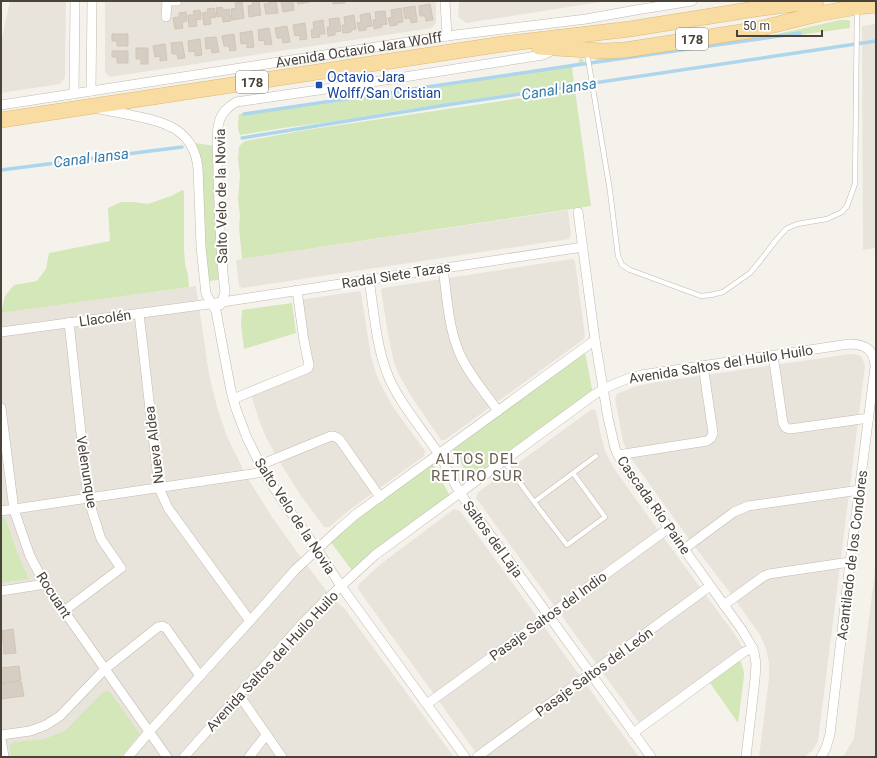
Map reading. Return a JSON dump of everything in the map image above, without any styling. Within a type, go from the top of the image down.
[{"type":"main road","name":"Avenida Octavio Jara Wolff","points":[[1,120],[503,44],[630,29],[755,5],[792,3],[818,5]]},
{"type":"main road","points":[[792,3],[797,20]]},
{"type":"main road","name":"178","points":[[797,20],[818,5],[857,7],[876,5]]},
{"type":"main road","name":"Avenida Octavio Jara Wolff","points":[[503,44],[516,47],[528,46],[604,51],[625,50],[754,30],[797,20]]},
{"type":"street","points":[[74,94],[75,1]]},
{"type":"street","points":[[91,91],[92,1]]},
{"type":"street","points":[[166,17],[167,1]]},
{"type":"street","points":[[170,1],[177,1]]},
{"type":"street","points":[[445,1],[446,36]]},
{"type":"street","name":"Avenida Octavio Jara Wolff","points":[[1,105],[446,36],[586,19],[692,1]]},
{"type":"street","name":"Salto Velo de la Novia","points":[[216,311],[222,302],[225,292],[219,231],[217,136],[220,120],[223,113],[228,108],[236,102],[543,55],[559,48]]},
{"type":"street","name":"Salto Velo de la Novia","points":[[88,106],[166,124],[181,134],[193,148],[199,172],[201,247],[206,294],[216,311],[233,399],[245,434],[262,469],[284,503],[465,757]]},
{"type":"street","name":"Cascada Río Paine","points":[[578,212],[603,389],[612,438],[618,455],[627,470],[724,604],[753,648],[756,664],[746,757]]},
{"type":"street","name":"Radal Siete Tazas","points":[[210,303],[583,247]]},
{"type":"street","points":[[443,268],[456,344],[469,370],[498,411]]},
{"type":"street","name":"Saltos del Laja","points":[[369,279],[379,341],[385,366],[402,402],[439,454],[460,493],[651,757]]},
{"type":"street","points":[[233,399],[308,368],[309,365],[297,290]]},
{"type":"street","name":"Llacolén","points":[[1,332],[210,303]]},
{"type":"street","name":"Nueva Aldea","points":[[139,313],[159,488],[168,508],[250,621]]},
{"type":"street","name":"Velenunque","points":[[64,611],[121,568],[101,539],[88,498],[69,322]]},
{"type":"street","points":[[128,757],[295,570],[347,522],[595,340]]},
{"type":"street","name":"Avenida Saltos del Huilo Huilo","points":[[184,757],[301,625],[382,550],[587,399],[603,389],[623,380],[650,373],[849,344],[864,346],[870,352]]},
{"type":"street","name":"Acantilado de los Condores","points":[[821,757],[826,748],[830,734],[850,562],[869,418],[875,367],[874,359],[870,352]]},
{"type":"street","points":[[773,355],[783,424],[786,428],[790,429],[869,418]]},
{"type":"street","points":[[618,455],[707,442],[712,438],[713,433],[702,365]]},
{"type":"street","name":"Rocuant","points":[[1,408],[14,510],[30,556],[45,584],[167,757]]},
{"type":"street","points":[[1,511],[159,488],[262,469],[331,436],[334,436],[340,440],[380,497]]},
{"type":"street","points":[[684,549],[734,512],[748,506],[860,490]]},
{"type":"street","name":"Pasaje Saltos del Indio","points":[[427,704],[669,528]]},
{"type":"street","points":[[724,604],[769,574],[850,562]]},
{"type":"street","points":[[1,591],[45,584]]},
{"type":"street","name":"Pasaje Saltos del León","points":[[477,757],[710,586]]},
{"type":"street","points":[[1,735],[30,731],[46,725],[60,716],[105,669],[158,626],[166,628],[200,676]]},
{"type":"street","points":[[633,733],[744,652],[753,648]]},
{"type":"street","points":[[239,695],[282,757]]},
{"type":"street","points":[[249,757],[266,735]]},
{"type":"street","points":[[1,739],[4,757]]},
{"type":"lane","points":[[587,50],[610,191],[618,256],[622,265],[630,270],[701,296],[711,295],[723,292],[750,273],[786,228],[797,224],[827,219],[842,212],[847,206],[852,195],[854,184],[857,7]]},
{"type":"lane","points":[[534,502],[596,456]]},
{"type":"lane","points":[[504,461],[567,545],[605,517],[573,473]]},
{"type":"shaded area","points":[[10,1],[66,1],[65,78],[60,84],[1,93],[1,42]]},
{"type":"shaded area","points":[[105,1],[436,1],[436,23],[432,28],[110,77],[105,72]]},
{"type":"shaded area","points":[[459,1],[607,1],[466,23],[458,17]]},
{"type":"shaded area","points":[[876,24],[876,248],[863,250],[862,26]]},
{"type":"shaded area","points":[[568,210],[571,235],[569,239],[242,288],[239,286],[236,260]]},
{"type":"shaded area","points":[[572,259],[575,261],[585,335],[584,339],[445,440],[441,440],[411,396],[394,363],[381,290],[383,288]]},
{"type":"shaded area","points":[[196,286],[209,374],[217,407],[228,439],[247,477],[272,517],[300,556],[331,597],[344,608],[454,757],[1,757],[1,313]]},
{"type":"shaded area","points":[[359,291],[361,293],[371,357],[380,383],[393,407],[425,451],[424,456],[351,509],[329,527],[324,527],[299,493],[276,456],[265,435],[250,392],[306,370],[299,300]]},
{"type":"shaded area","points":[[850,354],[861,356],[865,366],[818,741],[813,750],[804,757],[759,757],[769,678],[769,663],[766,648],[760,635],[734,598],[630,457],[624,444],[615,399],[617,393],[651,383]]},
{"type":"shaded area","points":[[592,409],[596,411],[605,451],[613,467],[736,636],[743,648],[640,724],[476,498],[478,492]]},
{"type":"shaded area","points":[[454,509],[460,511],[639,757],[479,757],[358,589],[359,584],[382,563]]},
{"type":"shaded area","points":[[876,563],[876,757],[843,757],[854,738]]},
{"type":"green space","points":[[840,20],[850,21],[850,28],[595,63],[596,59],[613,59],[757,38]]},
{"type":"green space","points":[[580,58],[583,59],[584,64],[572,66],[574,84],[240,135],[238,130],[239,114],[536,70],[578,63]]},
{"type":"green space","points":[[575,90],[591,206],[242,259],[239,227],[240,216],[238,200],[240,175],[238,159],[239,147],[245,141],[306,130]]},
{"type":"green space","points":[[188,142],[215,146],[220,273],[218,280],[209,281],[205,274],[201,181]]},
{"type":"green space","points":[[182,190],[184,191],[185,264],[189,287],[1,313],[5,296],[14,285],[37,281],[46,269],[49,253],[110,241],[108,208],[121,202],[148,204],[171,196]]},
{"type":"green space","points":[[292,303],[296,333],[244,349],[241,324],[242,310]]},
{"type":"green space","points":[[585,352],[593,394],[471,481],[453,449]]},
{"type":"green space","points":[[432,462],[450,496],[353,572],[330,541],[351,522]]},
{"type":"green space","points":[[1,517],[6,520],[17,552],[29,579],[1,583]]},
{"type":"green space","points":[[739,661],[741,662],[744,676],[738,723],[710,683]]},
{"type":"green space","points":[[109,691],[140,734],[120,757],[11,757],[9,747],[13,742],[44,739],[65,731],[103,692]]},
{"type":"building","points":[[252,1],[259,1],[261,15],[249,17],[248,6],[253,5]]},
{"type":"building","points":[[269,1],[276,1],[278,13],[266,14],[264,4],[270,3]]},
{"type":"building","points":[[281,1],[293,1],[294,10],[283,12]]},
{"type":"building","points":[[297,1],[309,1],[310,2],[298,4]]},
{"type":"building","points":[[333,1],[345,1],[345,3],[333,4]]},
{"type":"building","points":[[242,2],[244,18],[232,20],[231,9],[236,8],[235,3]]},
{"type":"building","points":[[430,4],[433,20],[426,21],[425,16],[420,16],[419,6]]},
{"type":"building","points":[[415,6],[417,22],[411,23],[410,18],[405,19],[403,8]]},
{"type":"building","points":[[222,7],[223,10],[229,9],[231,21],[223,22],[222,16],[217,17],[216,8]]},
{"type":"building","points":[[214,8],[216,17],[210,18],[211,24],[204,25],[202,13],[208,12],[207,9]]},
{"type":"building","points":[[401,8],[403,22],[390,26],[388,18],[392,17],[391,10]]},
{"type":"building","points":[[200,10],[201,19],[196,20],[197,26],[189,27],[188,15],[194,15],[193,11]]},
{"type":"building","points":[[385,11],[387,24],[381,25],[382,27],[374,29],[373,20],[376,20],[375,12]]},
{"type":"building","points":[[186,12],[187,21],[182,22],[183,28],[175,29],[173,18],[179,17],[179,13]]},
{"type":"building","points":[[370,13],[372,26],[366,27],[366,30],[359,31],[357,23],[361,22],[360,15]]},
{"type":"building","points":[[354,15],[356,29],[351,30],[351,32],[343,33],[342,25],[345,25],[344,17]]},
{"type":"building","points":[[339,18],[341,31],[335,32],[335,35],[328,36],[327,27],[330,27],[329,19]]},
{"type":"building","points":[[323,20],[325,34],[319,34],[320,37],[312,38],[311,30],[314,29],[313,22]]},
{"type":"building","points":[[305,23],[307,39],[300,40],[300,35],[295,36],[293,25]]},
{"type":"building","points":[[287,26],[290,42],[283,43],[282,38],[277,38],[275,28]]},
{"type":"building","points":[[269,28],[272,44],[265,45],[264,40],[259,41],[258,30]]},
{"type":"building","points":[[252,31],[254,47],[247,48],[247,43],[241,44],[240,33]]},
{"type":"building","points":[[112,34],[128,34],[128,46],[117,46],[117,41],[112,41]]},
{"type":"building","points":[[234,34],[236,50],[230,51],[229,46],[224,46],[222,36]]},
{"type":"building","points":[[216,37],[219,52],[212,53],[211,48],[206,49],[205,38]]},
{"type":"building","points":[[200,39],[202,55],[195,56],[195,51],[189,52],[188,41]]},
{"type":"building","points":[[182,42],[185,58],[178,59],[177,54],[172,54],[171,43]]},
{"type":"building","points":[[165,44],[167,60],[160,61],[160,56],[155,57],[153,46]]},
{"type":"building","points":[[136,48],[148,48],[148,64],[141,64],[141,59],[136,59]]},
{"type":"building","points":[[112,51],[128,51],[128,63],[117,63],[117,57],[112,57]]},
{"type":"building","points":[[13,629],[16,653],[4,654],[2,631]]},
{"type":"building","points":[[19,666],[21,680],[1,683],[1,668]]},
{"type":"building","points":[[21,681],[24,696],[1,699],[1,684]]},
{"type":"waterway","points":[[244,114],[800,33]]},
{"type":"waterway","name":"Canal Iansa","points":[[242,138],[446,105],[876,41]]},
{"type":"waterway","name":"Canal Iansa","points":[[1,170],[182,147]]},
{"type":"place","name":"Octavio Jara Wolff/San Cristian","points":[[319,85]]},
{"type":"district","name":"ALTOS DEL RETIRO SUR","points":[[477,468]]}]
